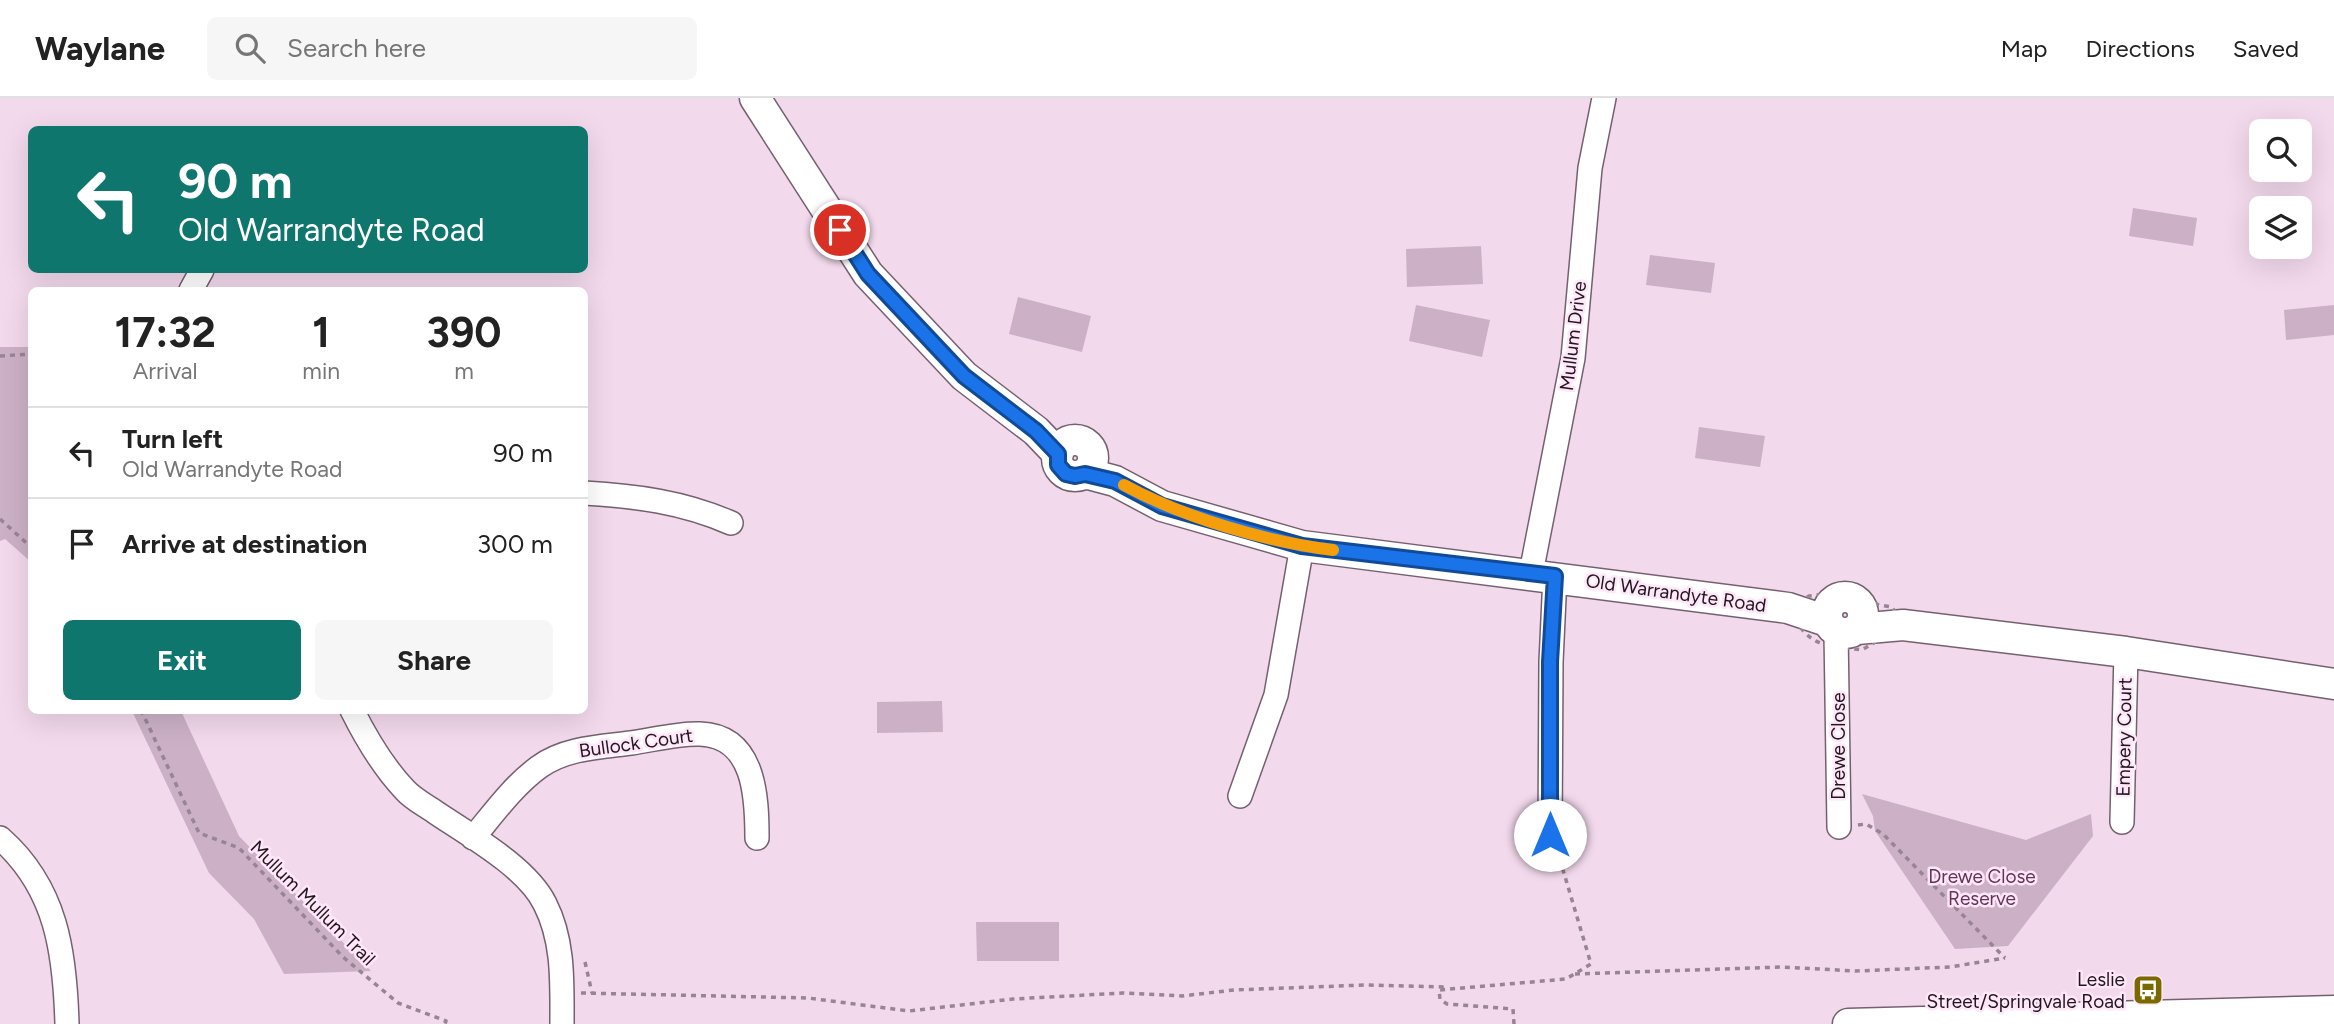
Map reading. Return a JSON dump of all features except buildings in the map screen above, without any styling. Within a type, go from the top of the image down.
[{"type":"main road","name":"Old Warrandyte Road","points":[[755,98],[868,274],[964,376],[1036,431],[1115,481],[1162,506],[1302,546],[1788,608],[1844,620]]},
{"type":"main road","points":[[1844,620],[2126,652],[2334,684]]},
{"type":"main road","points":[[1848,1024],[2266,1019],[2334,1012]]},
{"type":"street","name":"Mullum Drive","points":[[1550,835],[1550,662],[1543,575],[1573,358],[1590,168],[1604,98]]},
{"type":"street","points":[[588,493],[645,497],[696,508],[731,523]]},
{"type":"street","points":[[1240,796],[1276,695],[1302,546]]},
{"type":"street","name":"Drewe Close","points":[[1839,827],[1838,665],[1844,620]]},
{"type":"street","name":"Empery Court","points":[[2122,822],[2126,652]]},
{"type":"street","points":[[355,714],[406,792],[473,838],[528,881],[545,902],[557,938],[562,1024]]},
{"type":"street","name":"Bullock Court","points":[[473,838],[509,795],[540,766],[563,755],[575,750],[701,734],[728,741],[747,763],[757,795],[757,838]]},
{"type":"street","points":[[0,838],[32,876],[60,935],[66,972],[67,1024]]},
{"type":"path","points":[[0,356],[28,354]]},
{"type":"path","points":[[0,519],[28,544]]},
{"type":"path","points":[[1788,608],[1809,596],[1847,591],[1879,606],[1892,607],[1903,625]]},
{"type":"path","name":"Mullum Mullum Trail","points":[[143,714],[199,833],[239,848],[353,965],[398,1003],[446,1021],[445,1024]]},
{"type":"path","points":[[1575,974],[1781,967],[1856,971],[1923,968],[2005,958],[1884,834],[1866,824],[1839,827]]},
{"type":"path","points":[[562,993],[808,998],[909,1011],[1013,999],[1123,993],[1182,996],[1234,990],[1365,985],[1448,987],[1566,979],[1591,964],[1564,867],[1550,835]]},
{"type":"path","points":[[585,962],[592,993]]},
{"type":"path","points":[[1448,987],[1439,990],[1440,999],[1447,1004],[1513,1009],[1514,1024]]},
{"type":"green space","points":[[2133,208],[2197,218],[2193,246],[2129,236]]},
{"type":"green space","points":[[1481,246],[1483,284],[1407,287],[1406,249]]},
{"type":"green space","points":[[1650,255],[1715,263],[1711,293],[1646,285]]},
{"type":"green space","points":[[1018,297],[1091,316],[1082,352],[1009,334]]},
{"type":"green space","points":[[1416,305],[1490,320],[1482,357],[1409,341]]},
{"type":"green space","points":[[2334,305],[2334,335],[2286,340],[2284,310]]},
{"type":"green space","points":[[0,347],[28,347],[28,559],[5,539],[0,541]]},
{"type":"green space","points":[[1699,427],[1765,436],[1760,467],[1695,458]]},
{"type":"green space","points":[[942,701],[943,732],[877,733],[877,702]]},
{"type":"green space","points":[[133,714],[182,714],[239,836],[371,971],[284,974],[254,919],[209,873]]},
{"type":"green space","name":"Drewe Close Reserve","points":[[1862,794],[2026,840],[2091,814],[2093,836],[2008,946],[1955,949],[1875,831],[1873,816]]},
{"type":"green space","points":[[976,922],[1059,922],[1059,961],[977,961]]},
{"type":"slow traffic","points":[[1124,485],[1162,506],[1302,546],[1333,550]]},
{"type":"place","name":"Leslie Street/Springvale Road","points":[[2148,990]]},
{"type":"route","points":[[840,230],[868,274],[964,376],[1036,431],[1058,454],[1058,465],[1066,474],[1085,474],[1115,481],[1162,506],[1302,546],[1555,576],[1550,662],[1550,835]]}]
